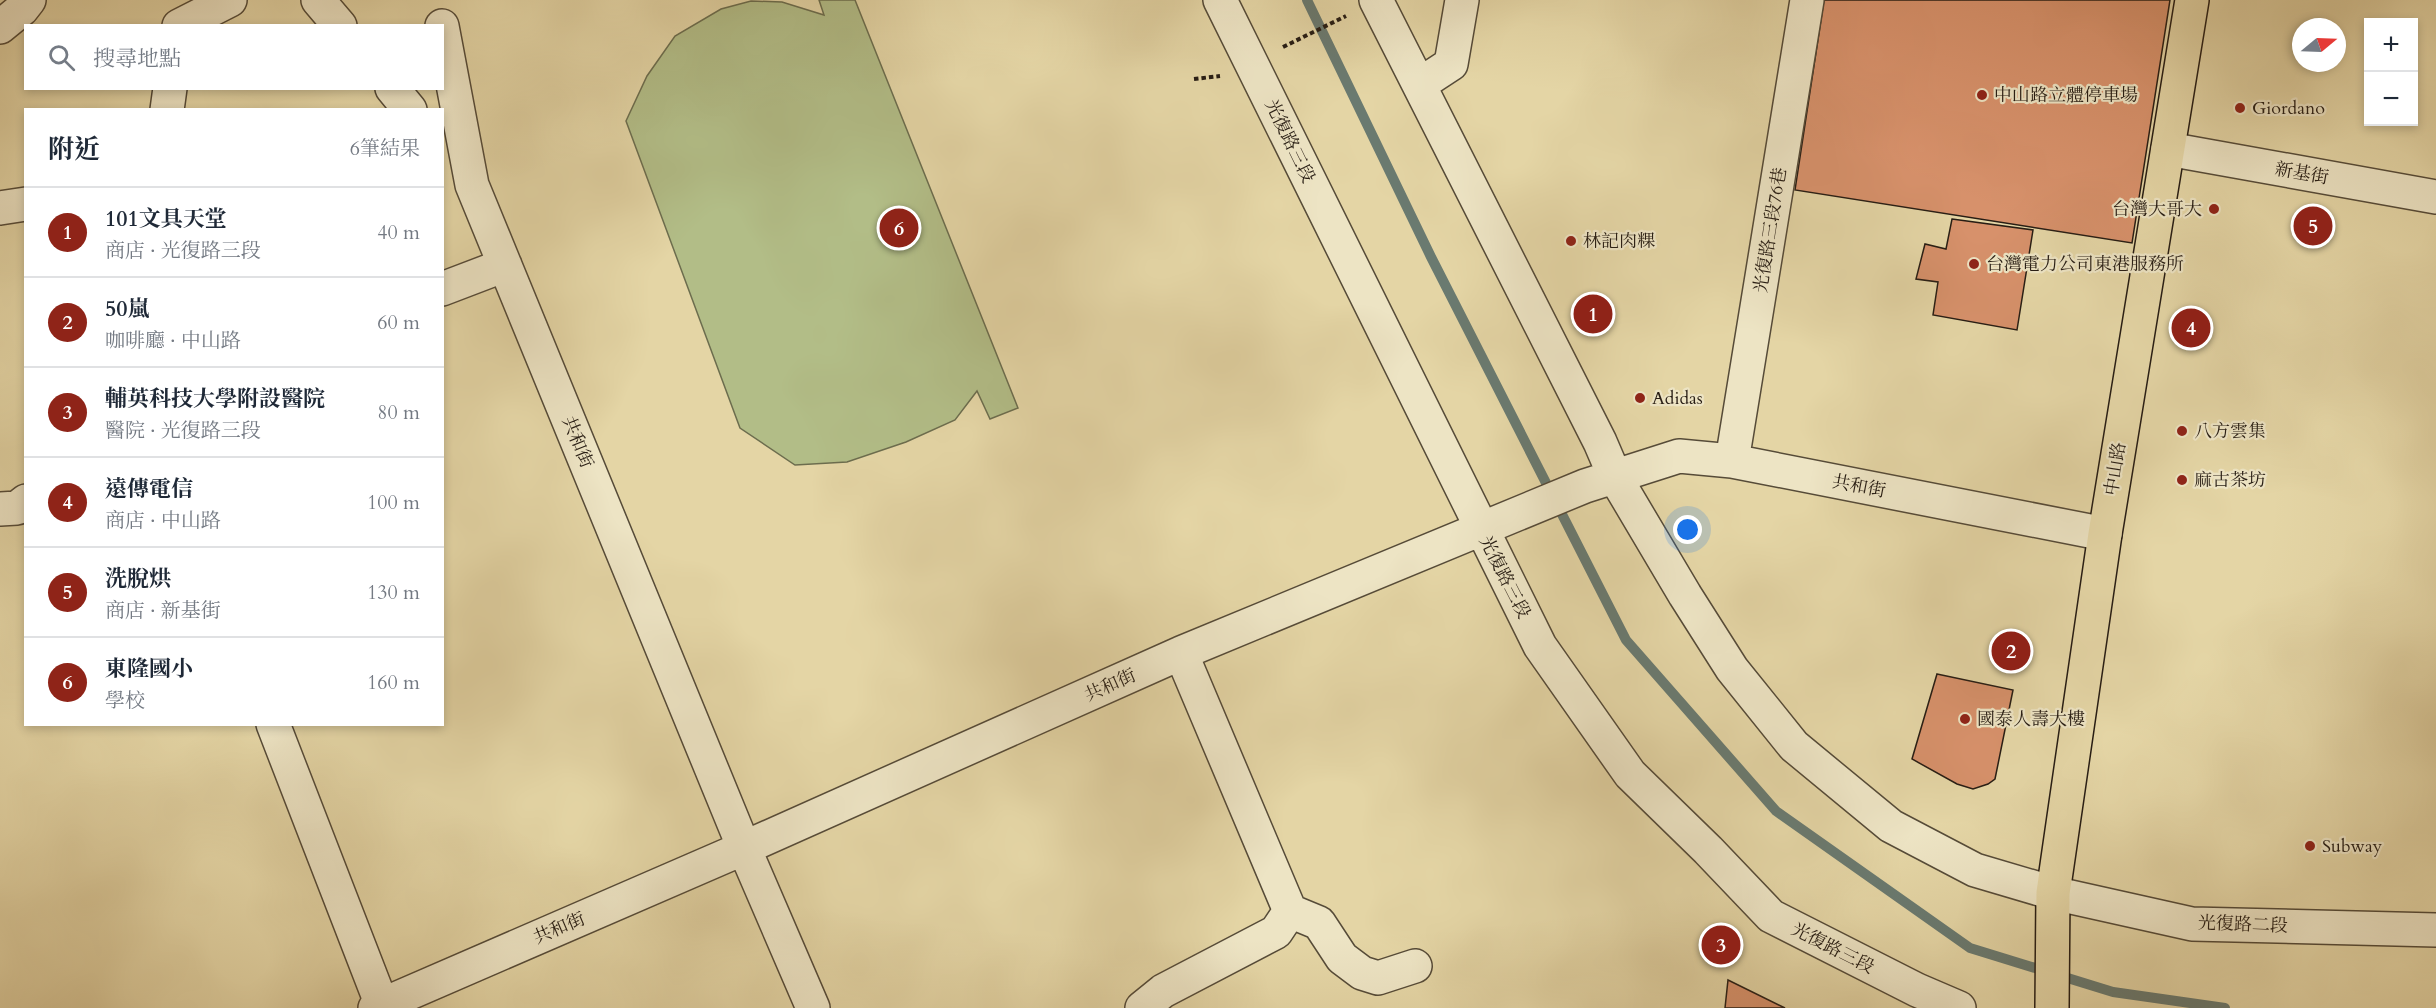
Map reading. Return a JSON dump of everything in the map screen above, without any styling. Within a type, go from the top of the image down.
[{"type":"main road","name":"中山路","points":[[2052,1007],[2053,893],[2105,534],[2192,0]]},
{"type":"street","points":[[0,27],[22,9],[29,0]]},
{"type":"street","points":[[183,24],[230,0]]},
{"type":"street","points":[[318,0],[338,24]]},
{"type":"street","name":"共和街","points":[[436,0],[442,24]]},
{"type":"street","name":"光復路三段","points":[[1220,0],[1480,529],[1540,646],[1630,774],[1771,916],[1917,990],[1959,1008]]},
{"type":"street","points":[[1376,0],[1600,442],[1600,482],[1685,595],[1732,669],[1794,746],[1891,826],[1975,870],[2053,893]]},
{"type":"street","points":[[1419,85],[1451,64],[1462,0]]},
{"type":"street","name":"光復路三段76巷","points":[[1732,461],[1808,0]]},
{"type":"street","name":"共和街","points":[[444,37],[472,185],[744,848],[813,1008]]},
{"type":"street","points":[[167,108],[170,90]]},
{"type":"street","points":[[394,90],[408,108]]},
{"type":"street","name":"新基街","points":[[2168,149],[2436,197]]},
{"type":"street","points":[[444,151],[472,185]]},
{"type":"street","points":[[0,208],[24,204]]},
{"type":"street","points":[[444,288],[505,265]]},
{"type":"street","name":"共和街","points":[[380,1007],[1181,653],[1528,509],[1678,456],[1732,461],[2105,534]]},
{"type":"street","points":[[0,509],[17,508],[24,503]]},
{"type":"street","points":[[1181,653],[1290,911],[1319,922],[1342,958],[1362,973],[1378,978],[1415,966]]},
{"type":"street","points":[[274,726],[380,1007]]},
{"type":"street","name":"光復路二段","points":[[2053,893],[2193,924],[2436,930]]},
{"type":"street","points":[[1142,1008],[1163,991],[1276,932],[1290,911]]},
{"type":"path","points":[[1296,40],[1331,22]]},
{"type":"path","points":[[1194,79],[1226,75]]},
{"type":"green space","points":[[819,0],[855,0],[1018,408],[990,419],[977,391],[955,420],[906,442],[847,462],[795,465],[740,428],[626,121],[647,76],[675,36],[721,9],[751,1],[782,2],[824,15]]},
{"type":"building","name":"中山路立體停車場","points":[[1824,0],[2170,0],[2132,243],[1795,190]]},
{"type":"building","name":"台灣電力公司東港服務所","points":[[1952,219],[2033,230],[2017,330],[1933,315],[1938,282],[1916,279],[1925,244],[1946,249]]},
{"type":"building","name":"國泰人壽大樓","points":[[1937,674],[2013,690],[1995,779],[1988,784],[1973,789],[1957,784],[1912,759]]},
{"type":"building","points":[[1728,980],[1785,1008],[1725,1008]]},
{"type":"waterway","points":[[1307,0],[1431,257],[1626,640],[1776,811],[1970,948],[2113,992],[2225,1008]]},
{"type":"place","name":"中山路立體停車場","points":[[1982,95]]},
{"type":"place","name":"Giordano","points":[[2240,108]]},
{"type":"place","name":"台灣大哥大","points":[[2214,209]]},
{"type":"place","name":"洗脫烘","points":[[2313,226]]},
{"type":"place","name":"東隆國小","points":[[899,228]]},
{"type":"place","name":"林記肉粿","points":[[1571,241]]},
{"type":"place","name":"台灣電力公司東港服務所","points":[[1974,264]]},
{"type":"place","name":"101文具天堂","points":[[1593,314]]},
{"type":"place","name":"遠傳電信","points":[[2191,328]]},
{"type":"place","name":"Adidas","points":[[1640,398]]},
{"type":"place","name":"八方雲集","points":[[2182,431]]},
{"type":"place","name":"麻古茶坊","points":[[2182,480]]},
{"type":"place","name":"50嵐","points":[[2011,651]]},
{"type":"place","name":"國泰人壽大樓","points":[[1965,719]]},
{"type":"place","name":"Subway","points":[[2310,846]]},
{"type":"place","name":"輔英科技大學附設醫院","points":[[1721,945]]}]
